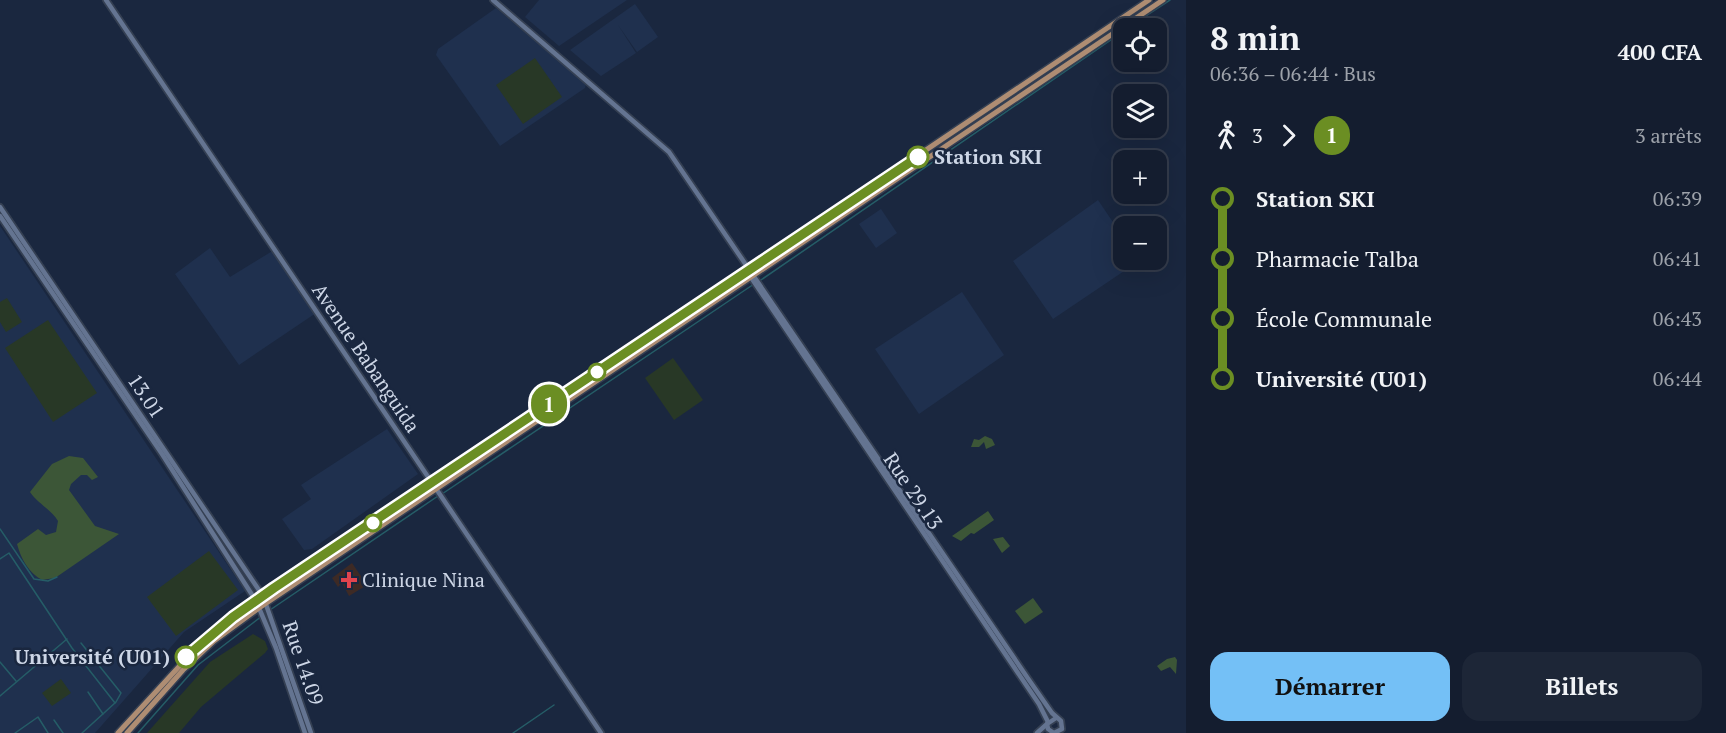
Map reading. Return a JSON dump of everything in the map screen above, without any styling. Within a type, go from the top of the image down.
[{"type":"main road","points":[[127,733],[183,670],[214,641],[259,608],[435,490],[1149,0]]},
{"type":"main road","points":[[118,733],[198,646],[263,596],[1163,0]]},
{"type":"street","name":"Avenue Babanguida","points":[[106,0],[435,490],[602,733]]},
{"type":"street","points":[[493,0],[664,146],[1056,718],[1061,721],[1065,733]]},
{"type":"street","name":"13.01","points":[[0,207],[266,603]]},
{"type":"street","name":"13.01","points":[[0,216],[167,462],[259,608]]},
{"type":"street","name":"Rue 29.13","points":[[751,274],[1039,704],[1048,723]]},
{"type":"street","name":"Rue 14.09","points":[[266,603],[311,733]]},
{"type":"street","name":"Rue 14.09","points":[[259,608],[276,648],[305,733]]},
{"type":"street","points":[[1037,733],[1056,718]]},
{"type":"street","points":[[1048,723],[1053,733],[1060,731],[1062,726]]},
{"type":"shaded area","points":[[539,0],[627,0],[559,46],[525,17]]},
{"type":"shaded area","points":[[635,4],[658,37],[637,52],[618,25],[636,53],[601,76],[570,50]]},
{"type":"shaded area","points":[[496,8],[586,84],[585,88],[500,146],[436,55],[438,49]]},
{"type":"shaded area","points":[[1098,200],[1113,222],[1113,270],[1126,270],[1053,319],[1013,261]]},
{"type":"shaded area","points":[[881,209],[897,233],[876,248],[859,224]]},
{"type":"shaded area","points":[[0,226],[245,591],[184,632],[95,733],[0,733]]},
{"type":"shaded area","points":[[210,248],[230,277],[274,250],[316,313],[239,365],[175,274]]},
{"type":"shaded area","points":[[962,292],[1004,355],[919,414],[875,349]]},
{"type":"shaded area","points":[[387,429],[418,474],[312,549],[304,550],[282,519],[311,499],[301,485]]},
{"type":"shaded area","name":"Clinique Nina","points":[[352,563],[367,585],[349,596],[342,583],[338,587],[332,578]]},
{"type":"green space","points":[[535,58],[562,97],[523,124],[496,85]]},
{"type":"green space","points":[[7,298],[22,322],[6,332],[0,322],[0,302]]},
{"type":"green space","points":[[48,320],[97,393],[53,422],[5,348]]},
{"type":"green space","points":[[673,358],[703,400],[674,420],[645,378]]},
{"type":"green space","points":[[985,436],[992,439],[995,445],[986,449],[984,442],[979,447],[971,447],[974,439],[979,440]]},
{"type":"green space","points":[[69,456],[83,458],[98,477],[92,480],[87,475],[81,475],[71,484],[69,490],[95,526],[119,534],[55,578],[42,580],[26,565],[17,544],[38,529],[46,535],[56,532],[58,521],[30,492],[52,464]]},
{"type":"green space","points":[[988,511],[994,520],[974,534],[971,533],[961,541],[952,536]]},
{"type":"green space","points":[[1003,537],[1010,546],[1002,553],[993,539]]},
{"type":"green space","points":[[209,551],[238,590],[176,636],[147,597]]},
{"type":"green space","points":[[1033,598],[1043,612],[1025,624],[1015,611]]},
{"type":"green space","points":[[253,634],[265,641],[268,649],[265,653],[201,707],[179,733],[147,733],[210,662]]},
{"type":"green space","points":[[1175,657],[1177,660],[1176,674],[1170,667],[1161,671],[1157,666],[1167,659]]},
{"type":"green space","points":[[61,679],[71,693],[52,706],[42,693]]},
{"type":"waterway","points":[[1142,18],[1170,0]]},
{"type":"waterway","points":[[758,282],[1113,39]]},
{"type":"waterway","points":[[442,494],[754,284]]},
{"type":"waterway","points":[[270,610],[438,496]]},
{"type":"waterway","points":[[0,529],[34,579],[48,581],[57,577]]},
{"type":"waterway","points":[[0,559],[9,553],[72,648],[115,703]]},
{"type":"waterway","points":[[138,733],[198,665],[266,613]]},
{"type":"waterway","points":[[0,696],[67,639]]},
{"type":"waterway","points":[[81,643],[121,693],[116,702],[82,733]]},
{"type":"waterway","points":[[0,662],[16,681]]},
{"type":"waterway","points":[[88,692],[103,714]]},
{"type":"waterway","points":[[513,733],[554,705]]},
{"type":"waterway","points":[[15,733],[38,717],[48,733]]},
{"type":"waterway","points":[[54,720],[63,733]]},
{"type":"bus line","name":"1","points":[[186,657],[233,617],[274,588],[918,157]]},
{"type":"place","name":"Station SKI","points":[[918,157]]},
{"type":"place","name":"Clinique Nina","points":[[349,580]]},
{"type":"place","name":"Université (U01)","points":[[186,657]]}]
